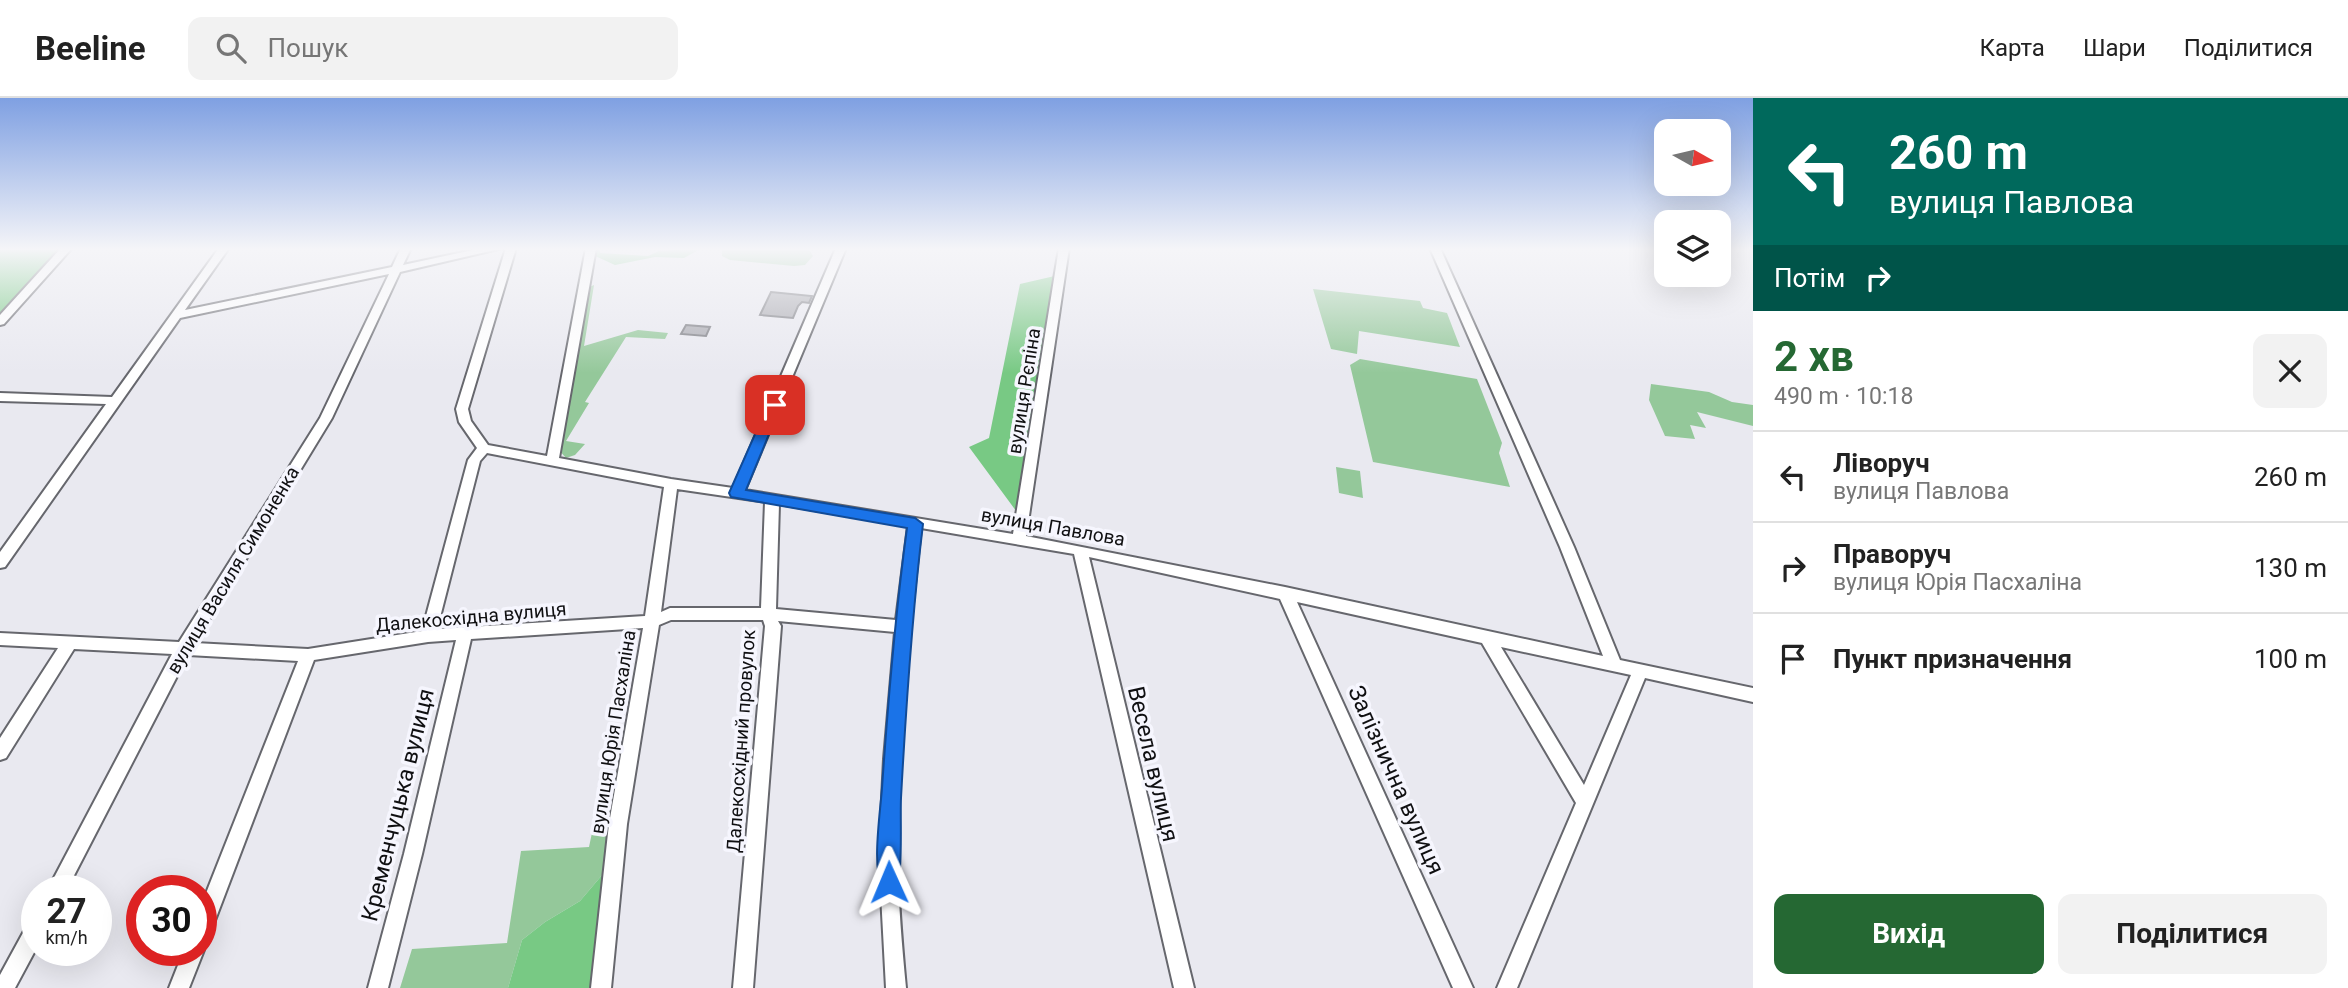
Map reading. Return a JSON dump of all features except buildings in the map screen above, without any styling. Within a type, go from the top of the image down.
[{"type":"street","points":[[0,322],[29,290]]},
{"type":"street","points":[[0,563],[195,290]]},
{"type":"street","points":[[177,315],[299,290]]},
{"type":"street","name":"вулиця Василя Симоненка","points":[[63,875],[184,647],[326,418],[387,290]]},
{"type":"street","points":[[428,636],[474,460],[484,448],[465,422],[462,409],[498,290]]},
{"type":"street","points":[[552,461],[584,290]]},
{"type":"street","points":[[737,493],[823,290]]},
{"type":"street","name":"вулиця Рєпіна","points":[[1019,539],[1058,290]]},
{"type":"street","points":[[1453,290],[1567,547],[1613,663]]},
{"type":"street","points":[[0,397],[115,401]]},
{"type":"street","name":"вулиця Павлова","points":[[484,448],[671,484],[772,498],[1080,550],[1753,695]]},
{"type":"street","name":"вулиця Юрія Пасхаліна","points":[[601,988],[618,824],[652,622],[671,484]]},
{"type":"street","name":"Далекосхідний провулок","points":[[743,988],[773,626],[768,614],[772,498]]},
{"type":"street","points":[[896,988],[889,839],[902,627],[915,524]]},
{"type":"street","name":"Весела вулиця","points":[[1080,550],[1184,988]]},
{"type":"street","name":"Залізнична вулиця","points":[[1285,593],[1462,988]]},
{"type":"street","name":"Далекосхідна вулиця","points":[[0,639],[308,655],[428,636],[652,622],[670,614],[768,614],[902,627]]},
{"type":"street","name":"Кременчуцька вулиця","points":[[378,988],[465,634]]},
{"type":"street","points":[[1486,636],[1585,802]]},
{"type":"street","points":[[0,754],[69,644]]},
{"type":"street","points":[[217,890],[308,655]]},
{"type":"street","points":[[1507,988],[1641,670]]},
{"type":"street","points":[[4,988],[21,956]]},
{"type":"street","points":[[179,988],[188,966]]},
{"type":"green space","points":[[0,290],[22,290],[0,313]]},
{"type":"green space","points":[[587,290],[593,290],[584,346],[638,330],[668,333],[665,339],[626,337],[585,402],[589,403],[566,441],[585,444],[575,455],[566,458],[558,449]]},
{"type":"green space","points":[[1019,290],[1057,290],[1022,519],[969,447],[989,438]]},
{"type":"green space","points":[[1313,290],[1420,301],[1423,308],[1447,313],[1460,347],[1359,331],[1357,354],[1331,349]]},
{"type":"green space","points":[[1360,359],[1477,379],[1502,443],[1499,453],[1510,487],[1373,462],[1350,365]]},
{"type":"green space","points":[[1651,384],[1709,392],[1732,402],[1753,405],[1753,426],[1697,412],[1706,428],[1690,425],[1695,439],[1665,436],[1649,400]]},
{"type":"green space","points":[[1336,467],[1360,471],[1363,498],[1339,493]]},
{"type":"green space","points":[[605,771],[612,771],[609,807],[618,824],[614,861],[580,901],[545,922],[522,940],[508,988],[400,988],[412,949],[507,943],[521,851],[589,847]]},
{"type":"green space","points":[[614,861],[601,988],[508,988],[522,940],[545,922],[580,901]]},
{"type":"route","points":[[775,405],[737,493],[915,524],[902,627],[889,839],[889,882]]}]
